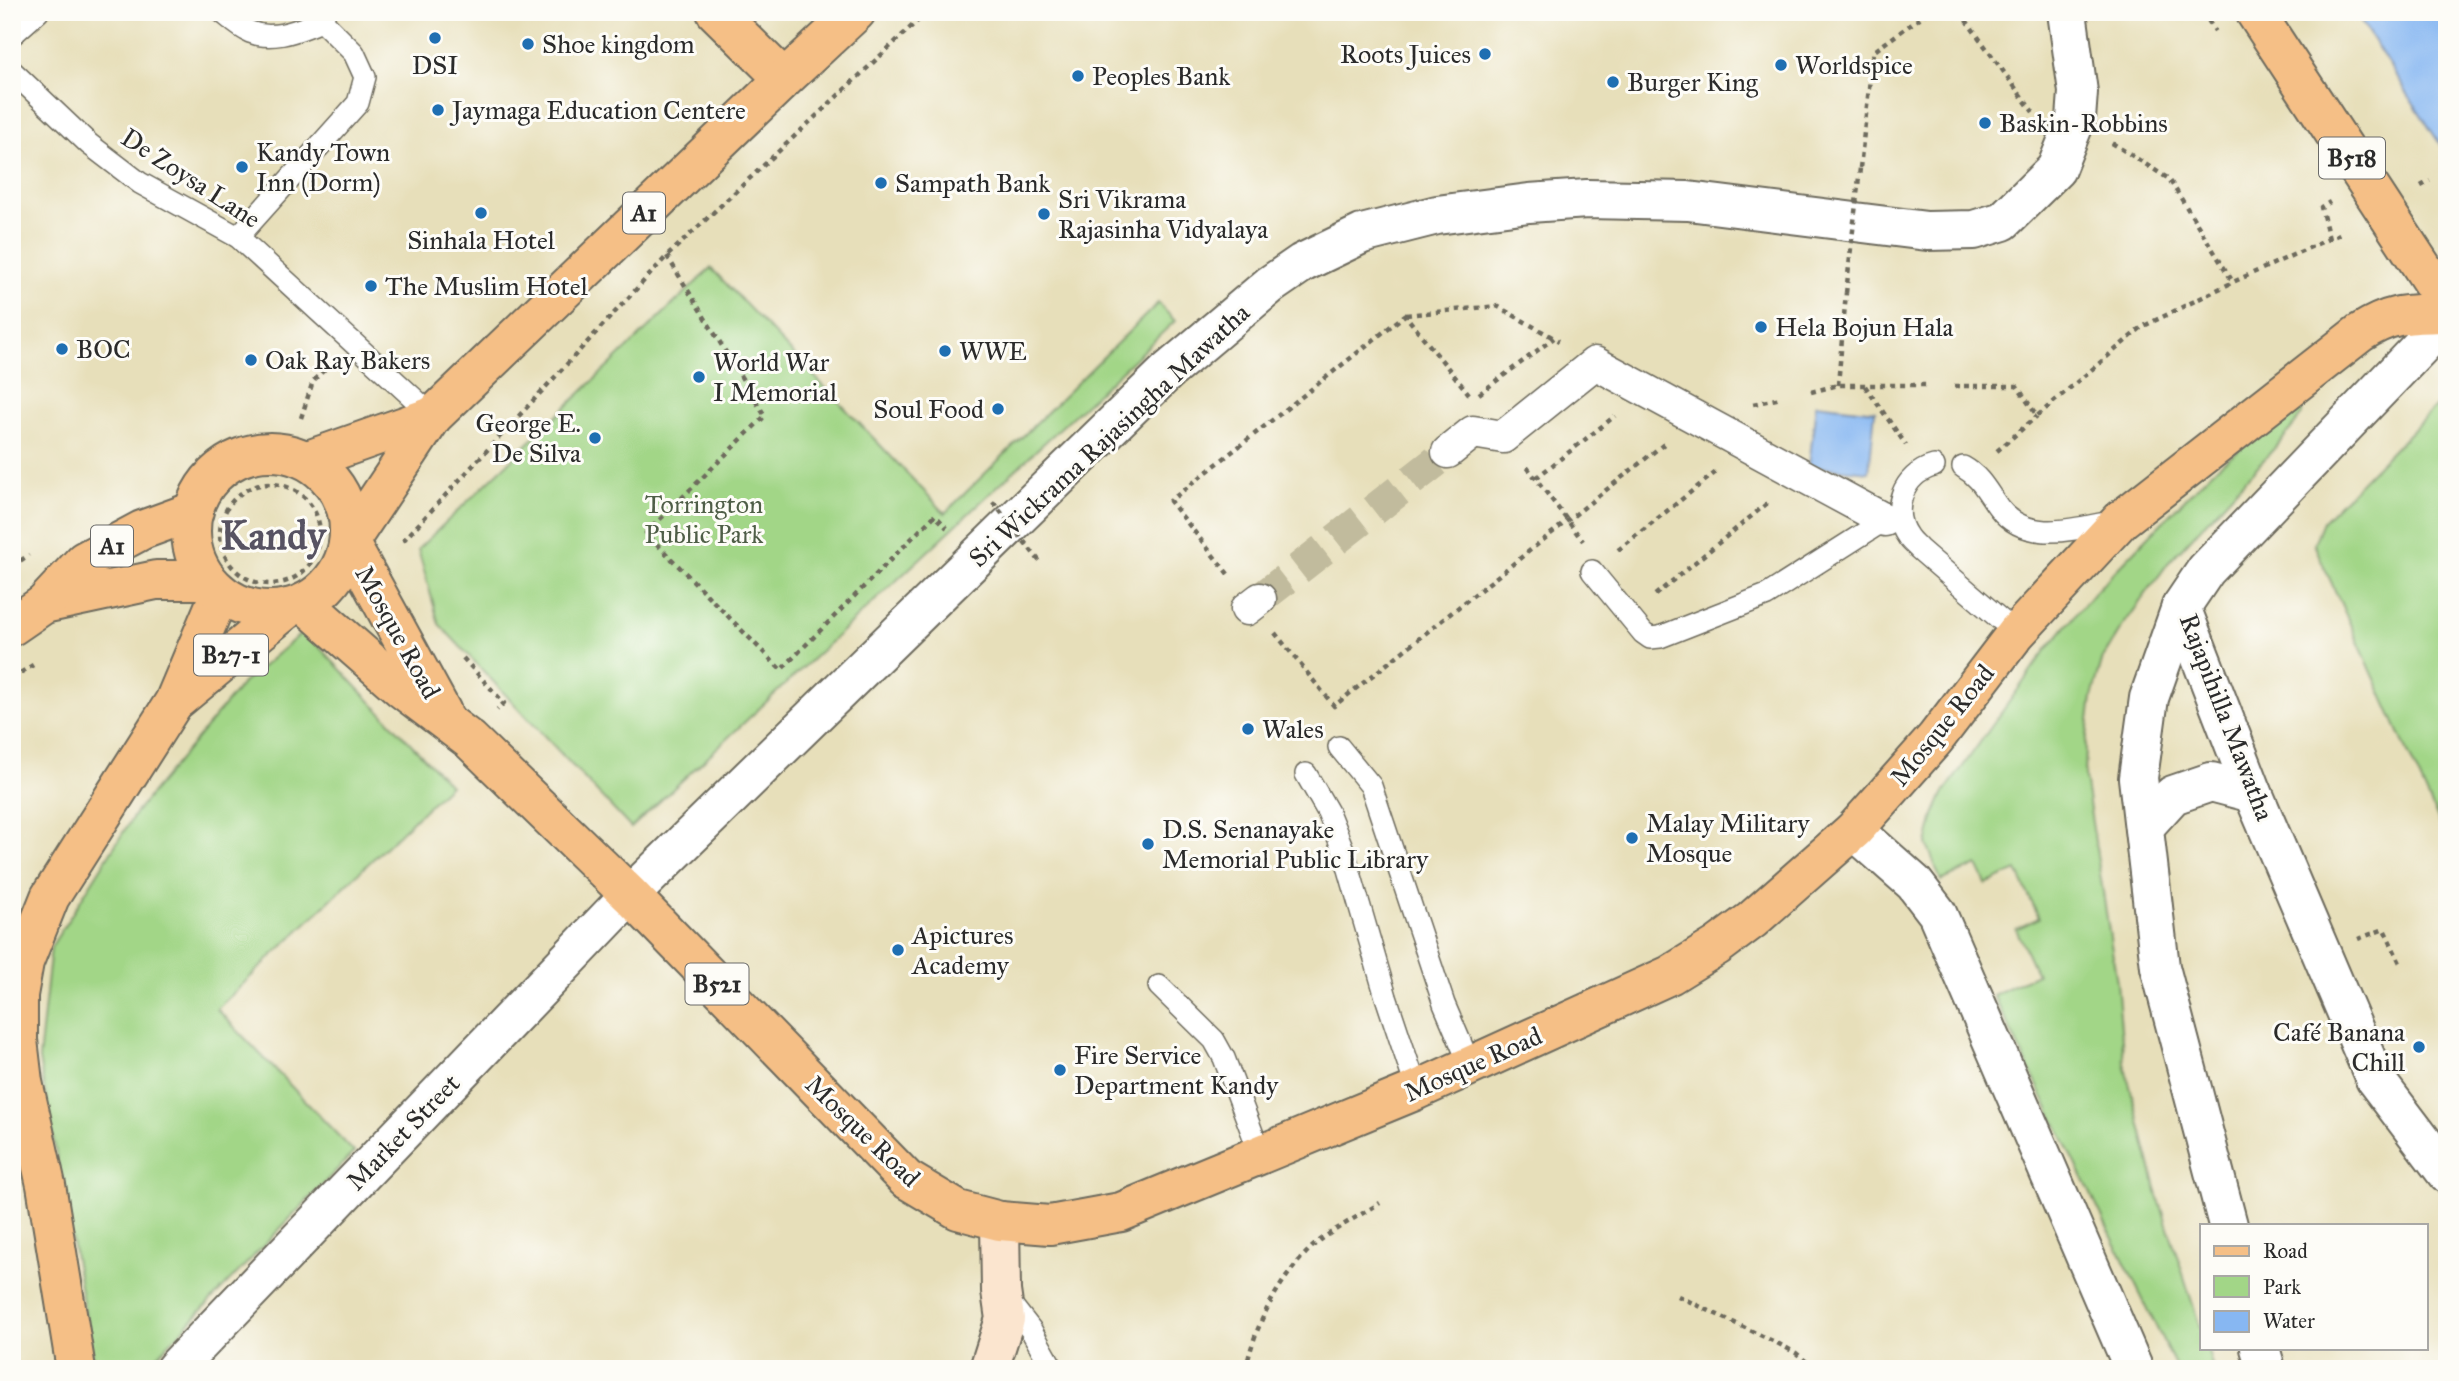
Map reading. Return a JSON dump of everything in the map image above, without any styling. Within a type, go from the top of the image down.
[{"type":"main road","points":[[716,12],[784,79]]},
{"type":"main road","name":"A1","points":[[349,542],[433,415],[856,12]]},
{"type":"main road","name":"B518","points":[[2255,12],[2447,305]]},
{"type":"main road","name":"Mosque Road","points":[[297,595],[401,688],[470,740],[631,895],[906,1179],[958,1210],[1000,1221],[1050,1225],[1121,1212],[1261,1156],[1417,1090],[1670,975],[1717,946],[1752,920],[1854,831],[1935,739],[2016,632],[2121,520],[2360,333],[2380,321],[2402,314],[2447,313]]},
{"type":"main road","name":"A1","points":[[309,460],[433,415]]},
{"type":"main road","points":[[262,452],[286,453],[309,460],[330,477],[345,500],[350,526],[346,557],[336,576],[322,592],[297,595],[264,610],[240,605],[214,586],[196,559],[191,535],[194,511],[203,489],[219,470],[239,457],[262,452]]},
{"type":"main road","name":"A1","points":[[12,626],[44,604],[84,561],[142,530],[194,511]]},
{"type":"main road","name":"Mosque Road","points":[[349,542],[448,723]]},
{"type":"main road","name":"A1","points":[[44,604],[156,580],[214,586]]},
{"type":"main road","name":"B27-1","points":[[76,1369],[46,1185],[23,1082],[18,1040],[18,995],[23,962],[50,897],[174,702],[214,586]]},
{"type":"main road","name":"B27-1","points":[[174,702],[297,595]]},
{"type":"main road","points":[[989,1369],[1005,1319],[1001,1291],[1000,1221]]},
{"type":"street","name":"Sri Wickrama Rajasingha Mawatha","points":[[631,895],[1167,372],[1270,285],[1302,263],[1362,234],[1437,215],[1529,203],[1587,199],[1688,201],[1927,231],[1974,230],[2003,221],[2056,169],[2076,119],[2078,92],[2067,12]]},
{"type":"street","name":"Rajapihilla Mawatha","points":[[2447,319],[2206,570],[2181,607],[2253,793],[2375,1079],[2447,1174]]},
{"type":"street","points":[[1448,452],[1473,432],[1503,437],[1595,363],[1803,474],[1892,515]]},
{"type":"street","points":[[2181,607],[2149,698],[2138,778],[2160,967],[2228,1224]]},
{"type":"street","points":[[2144,827],[2173,795],[2211,782],[2253,793]]},
{"type":"street","points":[[1854,831],[1914,883],[1937,913],[2134,1369]]},
{"type":"street","name":"Market Street","points":[[175,1369],[631,895]]},
{"type":"street","points":[[2261,1350],[2266,1369]]},
{"type":"lane","points":[[12,35],[37,12]]},
{"type":"lane","points":[[222,12],[249,32],[268,36],[289,33],[324,17],[354,53],[365,77],[358,103],[237,237]]},
{"type":"lane","name":"De Zoysa Lane","points":[[12,71],[89,144],[140,183],[237,237],[433,415]]},
{"type":"lane","points":[[1592,571],[1643,633],[1650,638],[1660,637],[1767,595],[1892,515],[1907,483],[1929,467]]},
{"type":"lane","points":[[1968,470],[1983,484],[2000,509],[2015,524],[2048,533],[2121,520]]},
{"type":"lane","points":[[1892,515],[1908,538],[1961,587],[2016,632]]},
{"type":"lane","points":[[1339,747],[1371,786],[1444,1004],[1470,1065]]},
{"type":"lane","points":[[1306,775],[1328,812],[1344,852],[1386,997],[1417,1090]]},
{"type":"lane","points":[[1159,986],[1214,1040],[1224,1058],[1261,1156]]},
{"type":"lane","points":[[1001,1291],[1031,1330],[1053,1369]]},
{"type":"path","points":[[397,548],[667,256],[927,12]]},
{"type":"path","points":[[1838,385],[1873,52],[1928,12]]},
{"type":"path","points":[[1960,12],[2038,119],[2076,119],[2169,179],[2233,282]]},
{"type":"path","points":[[2421,186],[2430,181]]},
{"type":"path","points":[[2321,207],[2329,239]]},
{"type":"path","points":[[1968,470],[2142,327],[2343,232]]},
{"type":"path","points":[[667,256],[765,416],[646,533],[781,670],[935,515],[953,534]]},
{"type":"path","points":[[1405,315],[1473,399],[1554,338],[1497,306],[1405,315],[1170,500],[1334,706],[1698,417]]},
{"type":"path","points":[[301,418],[313,381],[352,342]]},
{"type":"path","points":[[1811,391],[1838,385],[1927,386]]},
{"type":"path","points":[[1864,385],[1929,467]]},
{"type":"path","points":[[1954,386],[2017,386],[2037,416]]},
{"type":"path","points":[[1536,478],[1648,391]]},
{"type":"path","points":[[1503,437],[1569,520]]},
{"type":"path","points":[[1618,550],[1750,445]]},
{"type":"path","points":[[1629,614],[1803,474]]},
{"type":"path","points":[[275,484],[292,489],[305,498],[315,512],[320,528],[319,547],[297,595],[283,583],[264,584],[248,579],[234,569],[224,554],[220,536],[223,519],[232,502],[244,492],[260,485],[275,484]]},
{"type":"path","points":[[983,510],[993,502],[1041,563]]},
{"type":"path","points":[[2345,944],[2384,929],[2400,963]]},
{"type":"path","points":[[1246,1369],[1264,1314],[1286,1278],[1313,1246],[1380,1203]]},
{"type":"path","points":[[1678,1296],[1796,1353],[1815,1369]]},
{"type":"green space","name":"Torrington Public Park","points":[[711,268],[945,513],[1158,303],[1175,321],[631,828],[439,624],[418,549]]},
{"type":"green space","points":[[2447,395],[2447,839],[2314,544],[2323,521]]},
{"type":"green space","points":[[2302,400],[2302,415],[2169,562],[2122,627],[2103,658],[2092,697],[2086,744],[2085,778],[2117,982],[2124,1063],[2158,1196],[2200,1327],[2200,1350],[2208,1350],[2213,1369],[2177,1369],[1993,995],[2037,974],[2016,929],[2039,918],[2017,870],[1986,884],[1977,865],[1941,881],[1927,844],[1934,815],[1943,794],[2047,649],[2093,594],[2212,471]]},
{"type":"green space","points":[[304,631],[450,785],[217,1009],[354,1152],[145,1369],[95,1369],[39,1059],[51,947],[136,812],[242,684]]},
{"type":"water","points":[[2355,12],[2447,12],[2447,155]]},
{"type":"water","points":[[1816,404],[1875,411],[1869,472],[1809,466]]},
{"type":"tunnel","points":[[1260,599],[1448,452]]},
{"type":"place","name":"DSI","points":[[435,38]]},
{"type":"place","name":"Shoe kingdom","points":[[528,44]]},
{"type":"place","name":"Roots Juices","points":[[1485,54]]},
{"type":"place","name":"Worldspice","points":[[1781,65]]},
{"type":"place","name":"Peoples Bank","points":[[1078,76]]},
{"type":"place","name":"Burger King","points":[[1613,82]]},
{"type":"place","name":"Jaymaga Education Centere","points":[[438,110]]},
{"type":"place","name":"Baskin-Robbins","points":[[1985,123]]},
{"type":"place","name":"Kandy Town Inn (Dorm)","points":[[242,167]]},
{"type":"place","name":"Sampath Bank","points":[[881,183]]},
{"type":"place","name":"Sinhala Hotel","points":[[481,213]]},
{"type":"place","name":"Sri Vikrama Rajasinha Vidyalaya","points":[[1044,214]]},
{"type":"place","name":"The Muslim Hotel","points":[[371,286]]},
{"type":"place","name":"Hela Bojun Hala","points":[[1761,327]]},
{"type":"place","name":"BOC","points":[[62,349]]},
{"type":"place","name":"WWE","points":[[945,351]]},
{"type":"place","name":"Oak Ray Bakers","points":[[251,360]]},
{"type":"place","name":"World War I Memorial","points":[[699,377]]},
{"type":"place","name":"Soul Food","points":[[998,409]]},
{"type":"place","name":"George E. De Silva","points":[[595,438]]},
{"type":"place","name":"Wales","points":[[1248,729]]},
{"type":"place","name":"Malay Military Mosque","points":[[1632,838]]},
{"type":"place","name":"D.S. Senanayake Memorial Public Library","points":[[1148,844]]},
{"type":"place","name":"Apictures Academy","points":[[898,950]]},
{"type":"place","name":"Café Banana Chill","points":[[2419,1047]]},
{"type":"place","name":"Fire Service Department Kandy","points":[[1060,1070]]},
{"type":"district","name":"Kandy","points":[[273,535]]}]
